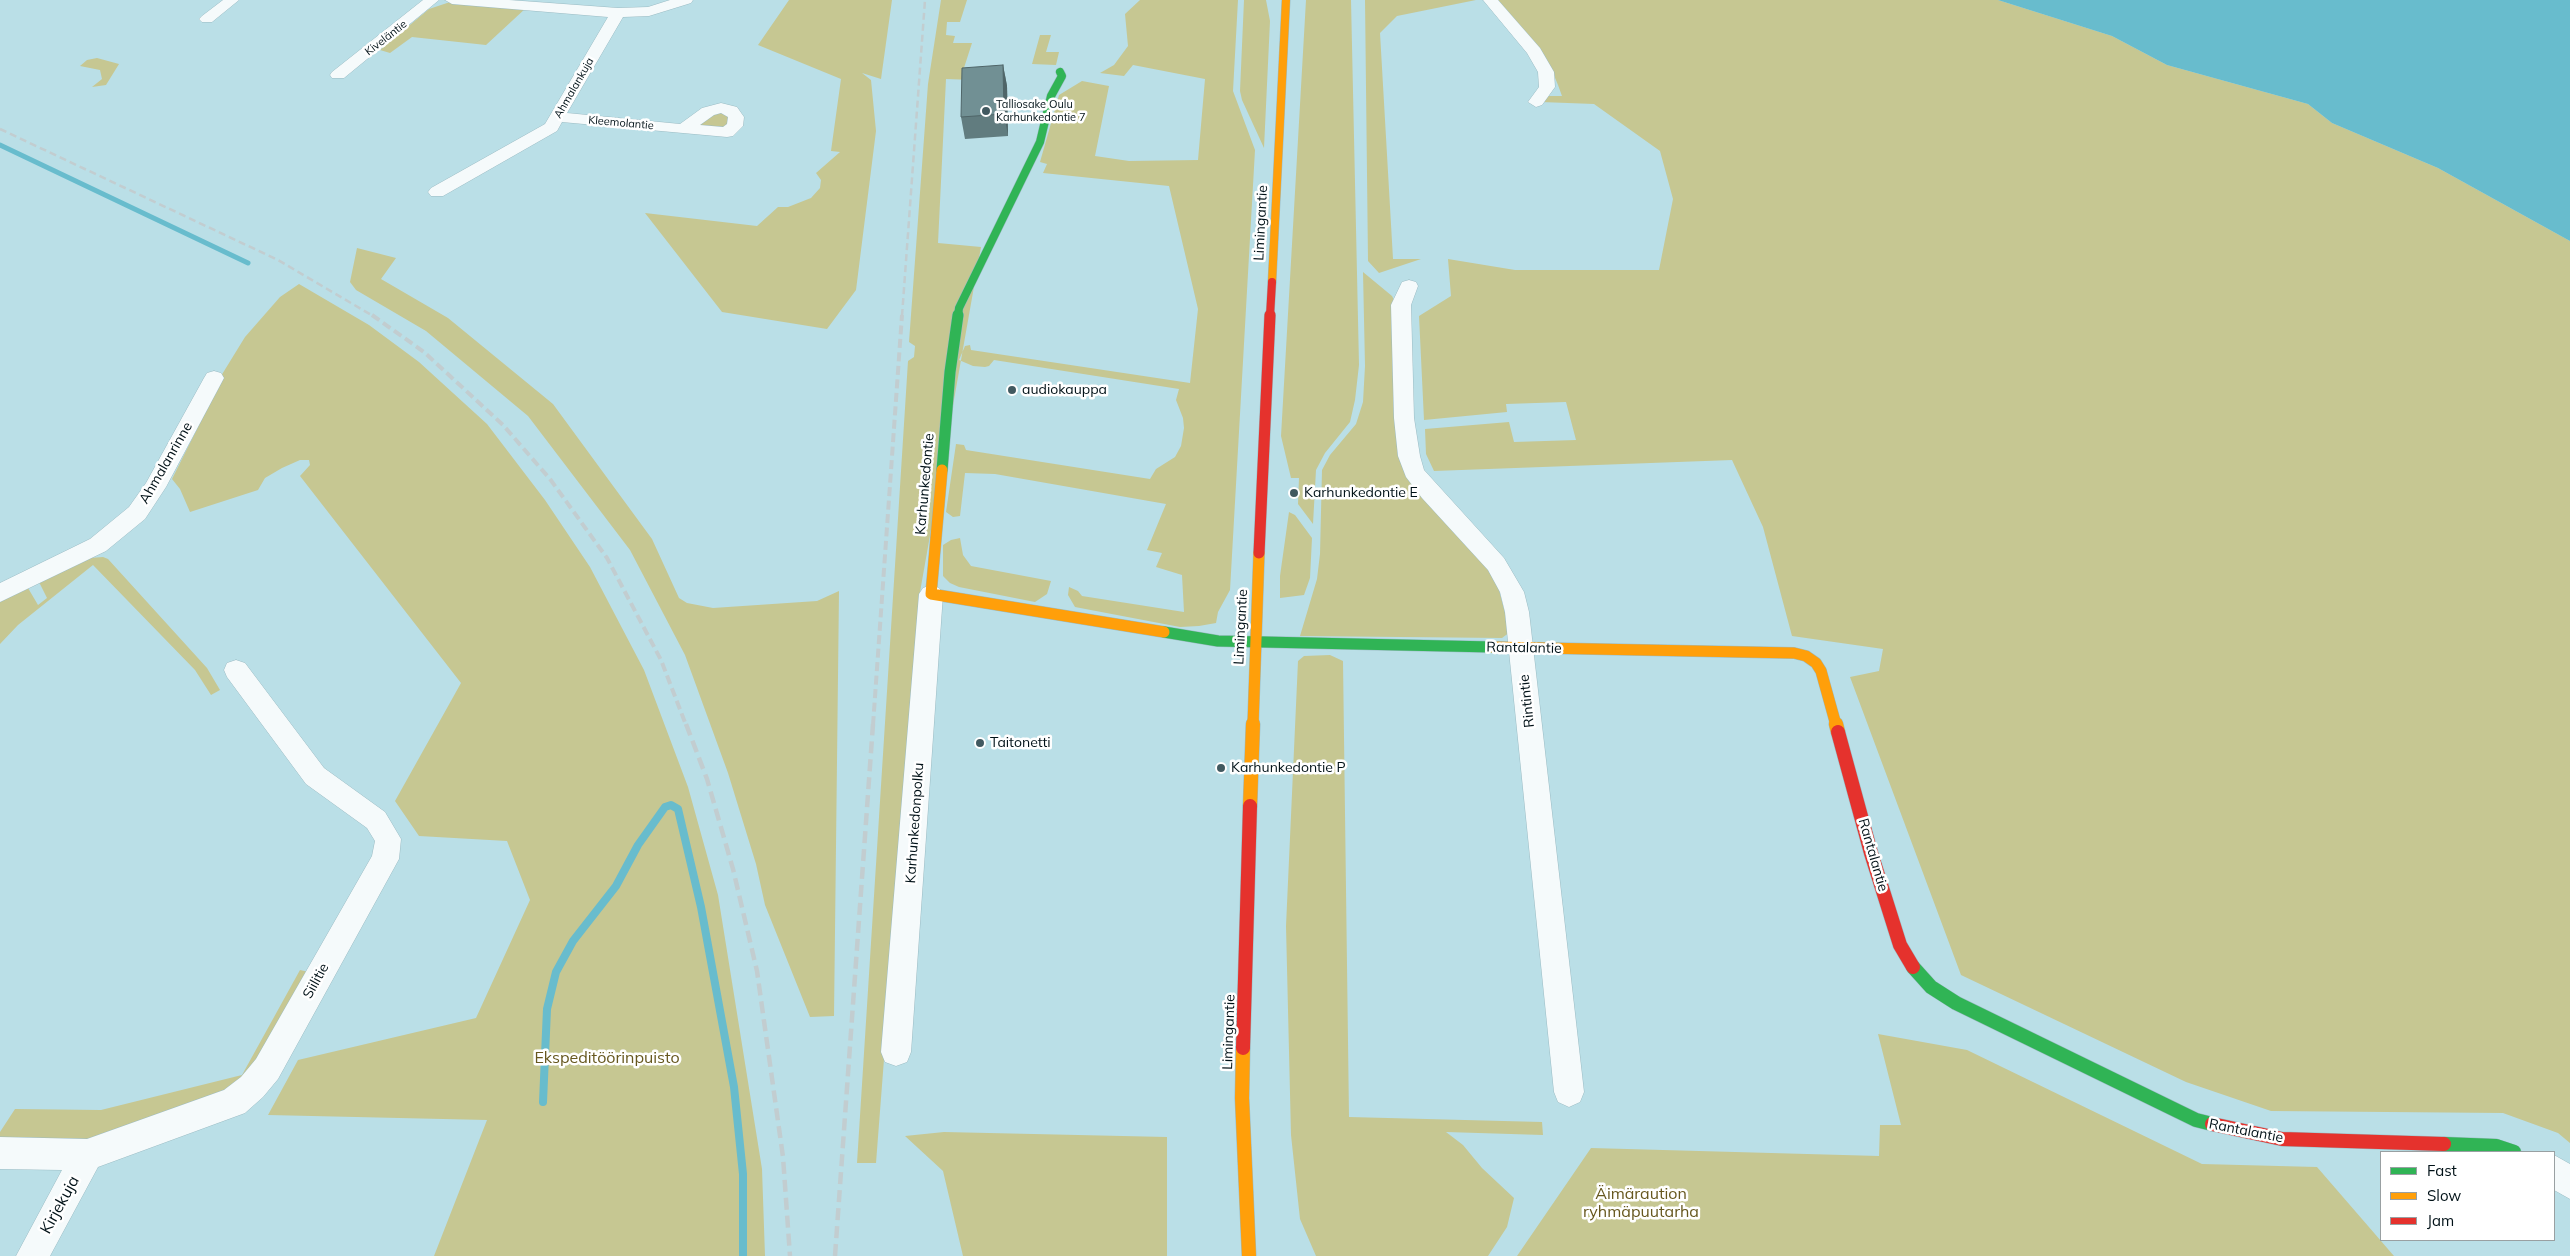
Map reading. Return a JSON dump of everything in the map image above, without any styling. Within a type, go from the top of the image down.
[{"type":"street","points":[[207,19],[232,0]]},
{"type":"street","name":"Kiveläntie","points":[[338,75],[432,0]]},
{"type":"street","points":[[452,0],[618,13],[649,11],[686,0]]},
{"type":"street","name":"Limingantie","points":[[1249,1256],[1242,1098],[1255,643],[1286,0]]},
{"type":"street","points":[[1490,0],[1534,51],[1546,72],[1547,87],[1536,102]]},
{"type":"street","name":"Ahmalankuja","points":[[437,192],[535,138],[550,127],[618,13]]},
{"type":"street","name":"Karhunkedontie","points":[[931,594],[950,372],[959,308],[1031,164],[1040,142],[1051,96],[1062,76],[1060,72]]},
{"type":"street","name":"Kleemolantie","points":[[557,117],[684,129]]},
{"type":"street","name":"Rintintie","points":[[1408,286],[1402,306],[1404,418],[1409,456],[1414,472],[1504,576],[1512,592],[1517,612],[1569,1092]]},
{"type":"street","name":"Ahmalanrinne","points":[[0,593],[98,545],[137,513],[155,488],[214,378]]},
{"type":"street","points":[[931,594],[1218,641],[1255,643]]},
{"type":"street","name":"Karhunkedonpolku","points":[[896,1052],[931,594]]},
{"type":"street","name":"Rantalantie","points":[[1255,643],[1794,653],[1806,656],[1816,663],[1821,671],[1871,853],[1900,945],[1912,966],[1931,987],[1956,1004],[2196,1120],[2231,1130],[2282,1139],[2496,1146],[2511,1151]]},
{"type":"street","name":"Siilitie","points":[[0,1154],[88,1155],[234,1102],[252,1087],[267,1069],[385,859],[388,839],[376,820],[315,776],[236,670]]},
{"type":"street","name":"Kirjekuja","points":[[32,1256],[88,1155]]},
{"type":"street","points":[[2555,1172],[2570,1182]]},
{"type":"green space","points":[[789,0],[892,0],[881,79],[862,73],[871,80],[876,131],[856,290],[827,329],[722,312],[645,213],[757,226],[778,207],[788,207],[811,198],[820,188],[821,180],[816,173],[840,152],[831,151],[841,79],[758,45]]},
{"type":"green space","points":[[941,0],[967,0],[960,22],[947,22],[946,35],[955,36],[953,43],[972,43],[962,74],[1002,75],[1000,81],[946,79],[938,243],[981,247],[920,592],[876,1163],[857,1163],[908,361],[914,357],[915,346],[909,342],[928,84]]},
{"type":"green space","points":[[1140,0],[1238,0],[1233,91],[1255,150],[1230,590],[1218,612],[1216,623],[1199,626],[1180,627],[1075,607],[1068,595],[1069,587],[1078,591],[1082,596],[1184,612],[1182,575],[1156,567],[1162,553],[1147,550],[1166,504],[995,474],[965,473],[960,516],[953,517],[946,512],[956,444],[964,445],[966,450],[1150,479],[1156,469],[1175,457],[1181,446],[1184,428],[1183,418],[1176,400],[1179,389],[994,360],[989,366],[985,367],[973,366],[959,360],[965,346],[970,345],[971,350],[1190,383],[1198,309],[1169,186],[1043,173],[1047,164],[1040,162],[1059,95],[1082,81],[1109,86],[1095,156],[1129,161],[1198,160],[1205,79],[1133,65],[1124,76],[1100,73],[1114,65],[1128,46],[1125,14]]},
{"type":"green space","points":[[1244,0],[1266,0],[1270,21],[1264,148],[1242,100],[1240,91]]},
{"type":"green space","points":[[1306,0],[1351,0],[1359,365],[1355,400],[1350,422],[1325,453],[1316,470],[1313,524],[1298,504],[1299,478],[1291,478],[1281,436]]},
{"type":"green space","points":[[1365,0],[1476,0],[1397,16],[1380,33],[1393,259],[1421,259],[1379,273],[1368,261]]},
{"type":"green space","points":[[1496,0],[1998,0],[2112,36],[2167,65],[2308,104],[2332,123],[2438,168],[2570,241],[2570,1143],[2558,1133],[2503,1113],[2271,1111],[2186,1082],[1961,975],[1850,677],[1879,671],[1883,649],[1792,636],[1763,527],[1732,460],[1434,471],[1426,454],[1425,429],[1509,422],[1514,442],[1576,440],[1566,402],[1506,404],[1507,412],[1424,420],[1419,316],[1451,296],[1448,259],[1515,270],[1659,270],[1673,199],[1660,151],[1594,104],[1541,102],[1548,96],[1562,96],[1553,73]]},
{"type":"green space","points":[[450,2],[526,8],[486,45],[412,37],[390,53],[380,50],[429,9]]},
{"type":"green space","points":[[1040,35],[1051,35],[1046,52],[1059,52],[1056,65],[1032,64]]},
{"type":"green space","points":[[97,58],[119,64],[106,85],[92,87],[102,79],[100,70],[80,66],[87,60]]},
{"type":"green space","points":[[717,111],[729,114],[728,128],[698,128],[697,124]]},
{"type":"green space","points":[[357,248],[396,258],[381,279],[448,318],[553,404],[652,539],[679,598],[687,603],[713,608],[817,601],[839,591],[834,1016],[810,1017],[765,905],[756,864],[728,773],[685,655],[630,550],[528,416],[426,331],[356,290],[350,282]]},
{"type":"green space","points":[[1363,272],[1392,296],[1395,302],[1402,455],[1496,578],[1510,632],[1502,638],[1300,636],[1317,579],[1320,554],[1322,470],[1330,455],[1356,424],[1363,402],[1365,366]]},
{"type":"green space","name":"Ekspeditöörinpuisto","points":[[299,284],[369,325],[419,362],[487,424],[545,500],[590,567],[644,670],[688,787],[718,895],[762,1169],[765,1256],[434,1256],[487,1120],[268,1115],[298,1060],[476,1018],[530,900],[507,841],[419,836],[395,801],[461,683],[300,476],[310,465],[309,460],[300,460],[265,478],[258,490],[190,512],[180,489],[172,479],[197,429],[205,402],[245,337],[280,297]]},
{"type":"green space","points":[[1289,512],[1295,515],[1312,538],[1310,578],[1304,595],[1280,598],[1280,576]]},
{"type":"green space","points":[[960,538],[963,555],[971,566],[1051,581],[1047,594],[1035,602],[959,587],[950,583],[943,576],[943,545],[951,540]]},
{"type":"green space","points":[[103,557],[108,559],[207,668],[220,690],[211,695],[195,670],[93,565],[18,625],[0,644],[0,601],[28,588],[38,605],[47,598],[39,582],[90,558]]},
{"type":"green space","points":[[1330,655],[1343,661],[1349,1117],[1542,1122],[1543,1135],[1446,1132],[1463,1145],[1482,1168],[1514,1198],[1507,1227],[1488,1256],[1316,1256],[1300,1219],[1291,1135],[1286,926],[1298,661],[1304,656]]},
{"type":"green space","points":[[300,970],[309,972],[309,975],[240,1085],[97,1139],[0,1141],[0,1132],[15,1109],[101,1110],[242,1075]]},
{"type":"green space","name":"Äimäraution ryhmäpuutarha","points":[[1878,1034],[1967,1050],[2202,1164],[2317,1167],[2394,1256],[1517,1256],[1591,1148],[1879,1156],[1880,1125],[1901,1125]]},
{"type":"green space","points":[[944,1132],[1167,1137],[1167,1256],[963,1256],[943,1171],[905,1136]]},
{"type":"water","points":[[1998,0],[2570,0],[2570,241],[2438,168],[2332,123],[2308,104],[2167,65],[2112,36]]},
{"type":"building","points":[[1003,65],[1004,114],[961,117],[962,68]]},
{"type":"waterway","points":[[0,145],[248,263]]},
{"type":"waterway","points":[[543,1102],[547,1009],[556,972],[573,941],[616,886],[638,845],[665,807],[671,805],[678,809],[701,907],[734,1087],[743,1174],[743,1256]]},
{"type":"railway","points":[[902,316],[925,0]]},
{"type":"railway","points":[[0,129],[278,260],[373,316]]},
{"type":"railway","points":[[372,315],[424,352],[503,425],[550,479],[607,558],[661,660],[686,725]]},
{"type":"railway","points":[[873,725],[902,315]]},
{"type":"railway","points":[[686,724],[707,779],[733,869],[757,971],[783,1157],[790,1256]]},
{"type":"railway","points":[[835,1256],[873,724]]},
{"type":"traffic: fast","points":[[942,470],[950,372],[959,308],[1040,142],[1051,96],[1062,76],[1060,72]]},
{"type":"traffic: fast","points":[[1164,632],[1218,641],[1492,647]]},
{"type":"traffic: fast","points":[[1913,967],[1931,987],[1956,1003],[2196,1120],[2212,1124]]},
{"type":"traffic: fast","points":[[2444,1144],[2496,1146],[2511,1151]]},
{"type":"traffic: slow","points":[[1272,282],[1286,0]]},
{"type":"traffic: slow","points":[[942,470],[931,594],[1164,632]]},
{"type":"traffic: slow","points":[[1250,806],[1259,553]]},
{"type":"traffic: slow","points":[[1492,647],[1794,653],[1806,656],[1816,663],[1821,671],[1838,732]]},
{"type":"traffic: slow","points":[[1243,1048],[1242,1098],[1249,1256]]},
{"type":"traffic: jam","points":[[1259,553],[1272,282]]},
{"type":"traffic: jam","points":[[1838,732],[1871,853],[1900,945],[1913,967]]},
{"type":"traffic: jam","points":[[1243,1048],[1250,806]]},
{"type":"traffic: jam","points":[[2212,1124],[2282,1139],[2444,1144]]},
{"type":"place","name":"Talliosake Oulu Karhunkedontie 7","points":[[986,111]]},
{"type":"place","name":"audiokauppa","points":[[1012,390]]},
{"type":"place","name":"Karhunkedontie E","points":[[1294,493]]},
{"type":"place","name":"Taitonetti","points":[[980,743]]},
{"type":"place","name":"Karhunkedontie P","points":[[1221,768]]}]
